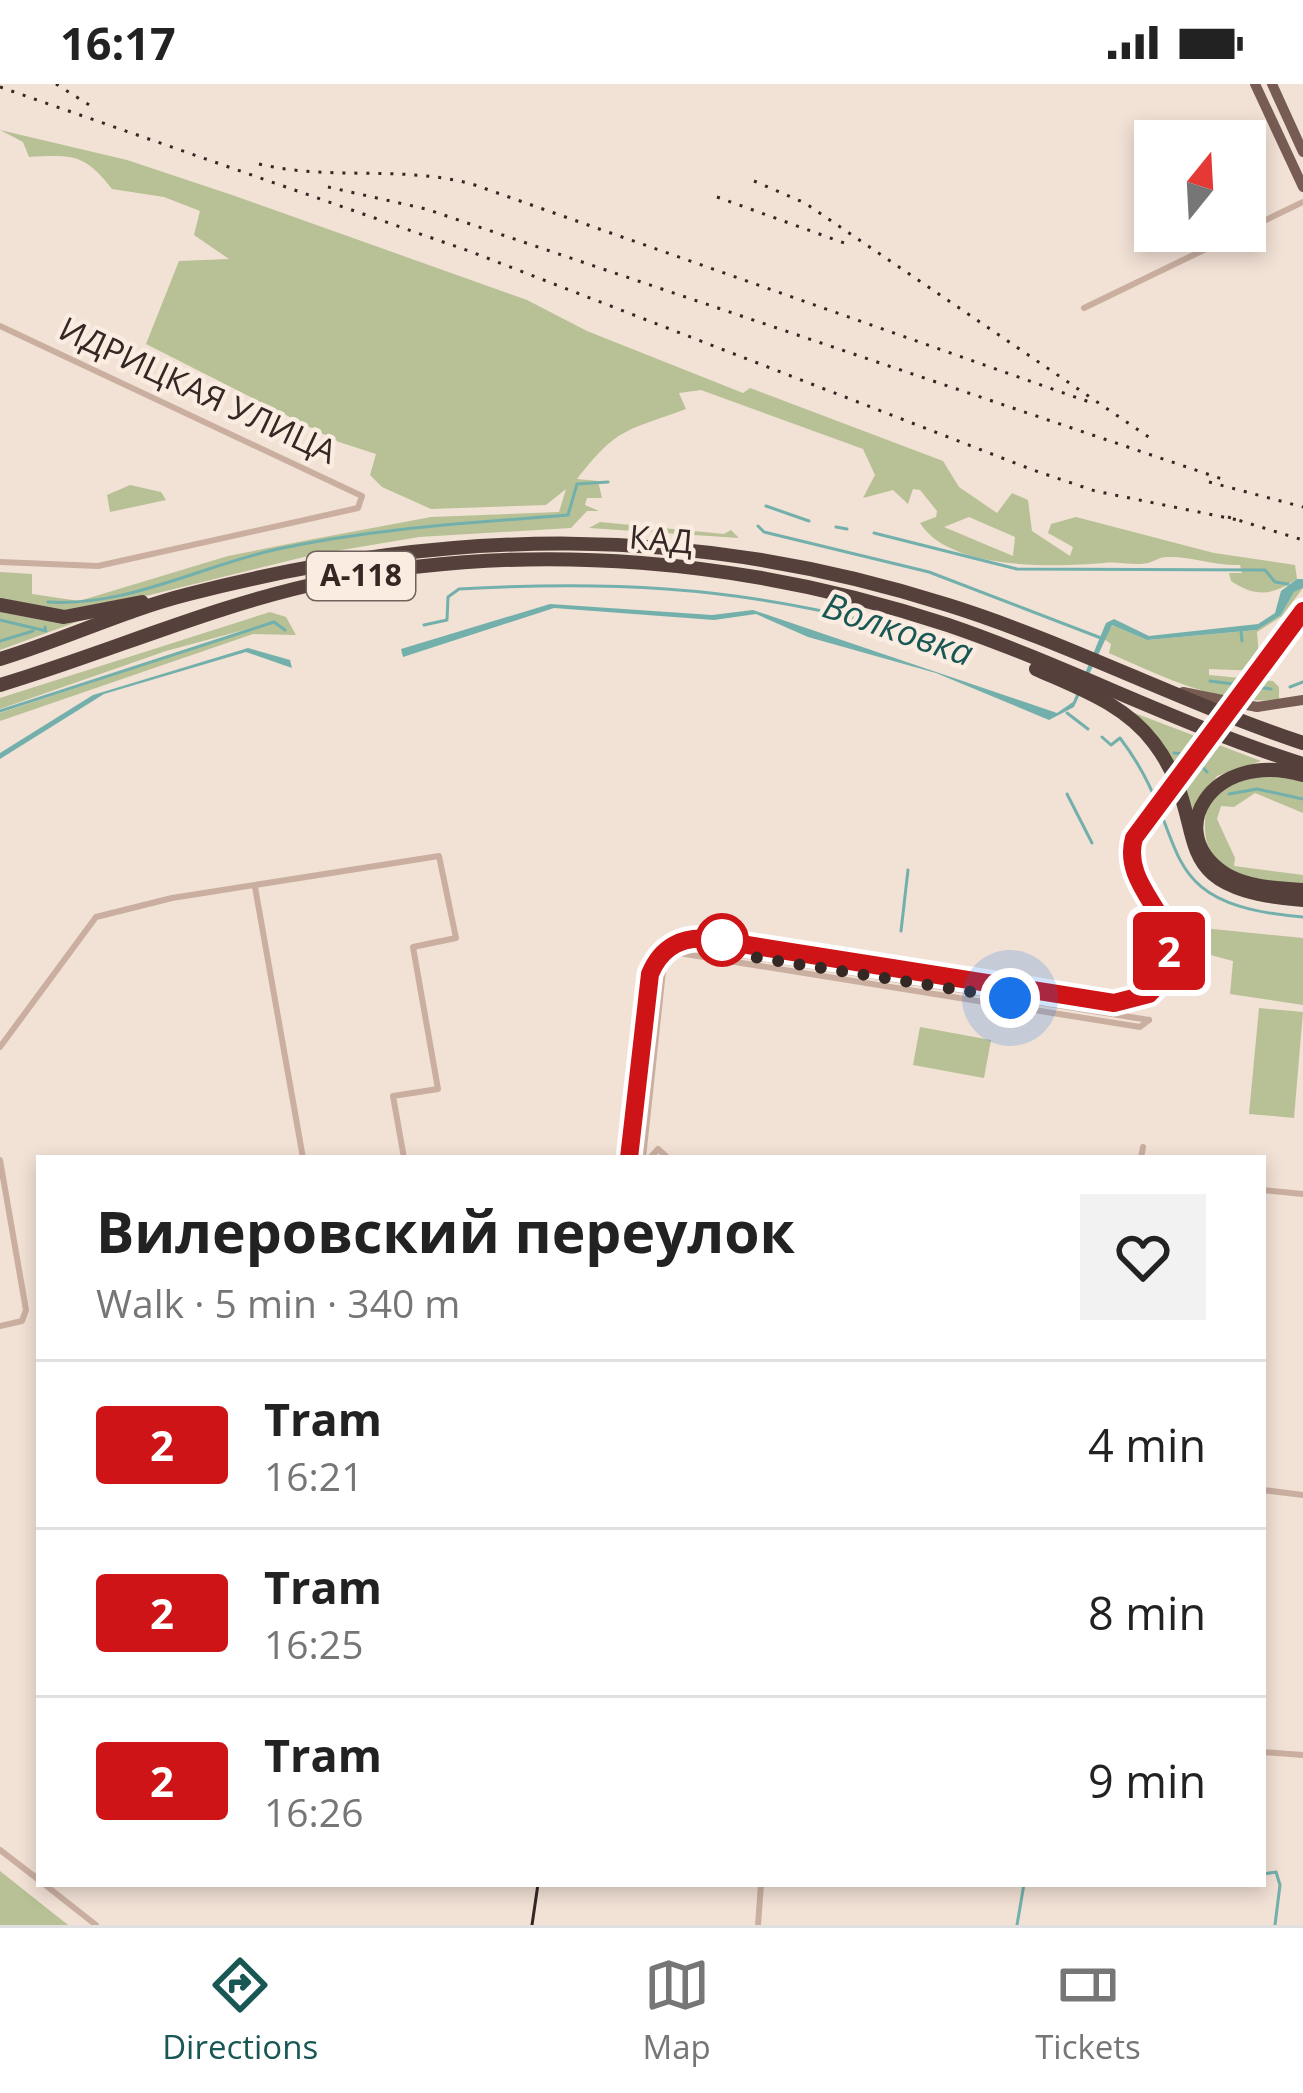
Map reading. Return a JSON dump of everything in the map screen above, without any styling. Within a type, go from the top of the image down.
[{"type":"highway","name":"КАД","points":[[0,659],[184,595],[423,547],[551,539],[632,544],[746,556],[862,580],[985,617],[1303,743]]},
{"type":"highway","name":"КАД","points":[[0,685],[327,581],[411,568],[538,560],[688,568],[781,581],[913,614],[1003,646],[1016,659],[1094,689]]},
{"type":"highway","points":[[0,605],[83,616],[184,595]]},
{"type":"highway","points":[[1094,689],[1303,764]]},
{"type":"highway","points":[[1094,689],[1160,752],[1197,859],[1208,872],[1247,894],[1303,900]]},
{"type":"highway","points":[[1303,775],[1264,767],[1225,778],[1208,796],[1199,826],[1206,853],[1229,875],[1263,887],[1303,890]]},
{"type":"main road","points":[[1255,84],[1303,187]]},
{"type":"main road","points":[[1272,84],[1303,152]]},
{"type":"main road","points":[[1149,685],[1257,707],[1303,700]]},
{"type":"street","points":[[1266,220],[1303,202]]},
{"type":"street","points":[[1084,308],[1199,252]]},
{"type":"street","name":"ИДРИЦКАЯ УЛИЦА","points":[[0,326],[358,490],[362,496],[358,508],[98,566],[0,562]]},
{"type":"street","points":[[0,1047],[92,920],[172,898],[442,860],[456,938],[413,947],[438,1090],[393,1096],[403,1155]]},
{"type":"street","points":[[255,886],[302,1155]]},
{"type":"street","points":[[646,1155],[664,961],[666,943],[1149,1020],[1140,1028],[680,953],[664,961]]},
{"type":"street","points":[[1141,1155],[1142,1147]]},
{"type":"street","points":[[0,1160],[26,1310],[22,1321],[0,1326]]},
{"type":"street","points":[[1266,1190],[1303,1195]]},
{"type":"street","points":[[1266,1490],[1303,1495]]},
{"type":"street","points":[[1266,1752],[1303,1755]]},
{"type":"street","points":[[0,1850],[36,1878]]},
{"type":"street","points":[[48,1887],[97,1925]]},
{"type":"street","points":[[758,1925],[761,1887]]},
{"type":"green space","points":[[0,130],[127,160],[235,196],[527,300],[587,331],[743,393],[750,388],[943,461],[959,487],[997,513],[1012,493],[1028,500],[1032,531],[1070,556],[1073,547],[1048,533],[1051,524],[1076,517],[1214,553],[1295,565],[1297,579],[1272,591],[1257,592],[1231,581],[1229,573],[1242,573],[1240,565],[1185,558],[1059,565],[979,558],[935,539],[920,523],[936,517],[937,511],[920,490],[913,489],[908,504],[893,490],[863,498],[875,475],[863,449],[701,390],[679,393],[686,409],[635,428],[603,449],[577,479],[598,481],[602,498],[587,498],[585,505],[599,511],[587,511],[571,528],[419,537],[312,555],[77,613],[0,602],[0,572],[32,574],[32,594],[79,601],[228,556],[431,517],[559,512],[566,489],[546,505],[431,509],[382,487],[370,475],[376,454],[339,442],[146,344],[179,261],[229,259],[194,235],[200,211],[164,197],[112,189],[76,159],[29,157],[23,142]],"holes":[[[969,517],[1015,537],[1013,556],[944,527]]]},
{"type":"green space","points":[[130,485],[161,492],[166,500],[110,512],[107,495]]},
{"type":"green space","points":[[600,522],[724,534],[731,530],[739,538],[589,528]]},
{"type":"green space","points":[[1303,588],[1282,616],[1257,632],[1260,671],[1209,669],[1209,675],[1273,681],[1279,687],[1279,700],[1234,698],[1192,687],[1109,653],[1111,644],[1104,639],[1112,625],[1147,640],[1257,630],[1281,615],[1294,592]]},
{"type":"green space","points":[[0,609],[82,620],[0,650]]},
{"type":"green space","points":[[270,612],[286,617],[296,635],[253,634],[0,721],[0,713],[274,622],[166,651],[0,709],[0,698]]},
{"type":"green space","points":[[1124,709],[1261,761],[1217,776],[1193,813]]},
{"type":"green space","points":[[1235,775],[1303,778],[1303,813],[1255,793],[1234,807],[1221,806],[1217,819],[1235,858],[1234,866],[1303,875],[1303,884],[1246,876],[1217,861],[1205,830],[1207,806]]},
{"type":"green space","points":[[1193,927],[1303,938],[1303,1005],[1230,994],[1233,961],[1184,948]]},
{"type":"green space","points":[[1259,1008],[1303,1012],[1294,1118],[1249,1114]]},
{"type":"green space","points":[[920,1027],[991,1040],[984,1078],[913,1065]]},
{"type":"green space","points":[[0,1871],[68,1925],[0,1925]]},
{"type":"water","points":[[1303,579],[1303,588],[1294,592],[1281,615],[1257,630],[1147,640],[1112,625],[1074,707],[1049,720],[936,673],[808,637],[756,614],[714,620],[554,608],[403,657],[401,649],[550,604],[712,615],[753,610],[1057,713],[1073,702],[1106,623],[1114,619],[1149,636],[1258,624],[1275,613],[1281,591]]},
{"type":"water","points":[[248,648],[290,660],[292,668],[246,652],[104,694],[0,759],[0,753],[93,695]]},
{"type":"waterway","points":[[48,602],[135,592],[249,556],[314,542],[568,515],[577,484],[608,482]]},
{"type":"waterway","points":[[766,506],[809,521]]},
{"type":"waterway","points":[[758,526],[764,532],[929,572],[1101,638]]},
{"type":"waterway","points":[[836,527],[847,529]]},
{"type":"waterway","points":[[874,533],[1017,569],[1265,570],[1275,582],[1288,584]]},
{"type":"waterway","name":"Волковка","points":[[424,625],[447,620],[448,597],[459,589],[565,586],[716,594],[870,622]]},
{"type":"waterway","points":[[0,620],[46,631],[45,627]]},
{"type":"waterway","points":[[0,711],[274,622],[285,630]]},
{"type":"waterway","points":[[0,641],[33,631]]},
{"type":"waterway","points":[[1241,631],[1242,641]]},
{"type":"waterway","points":[[1210,681],[1271,689]]},
{"type":"waterway","points":[[1290,687],[1303,682]]},
{"type":"waterway","points":[[1067,713],[1088,729]]},
{"type":"waterway","points":[[1102,737],[1111,745],[1120,738],[1143,774],[1180,860],[1195,881],[1218,897],[1252,910],[1303,917]]},
{"type":"waterway","points":[[1174,753],[1191,755],[1207,772]]},
{"type":"waterway","points":[[1229,794],[1257,789],[1303,799]]},
{"type":"waterway","points":[[1067,794],[1092,843]]},
{"type":"waterway","points":[[901,931],[908,870]]},
{"type":"waterway","points":[[1266,1874],[1276,1872],[1280,1885],[1275,1925]]},
{"type":"waterway","points":[[1017,1925],[1023,1887]]},
{"type":"tram line","points":[[629,1155],[650,974],[664,951],[686,939],[1113,1003],[1149,994],[1166,972],[1171,951],[1168,932],[1137,877],[1132,857],[1135,835],[1303,611]]},
{"type":"tram line","name":"2","points":[[629,1155],[650,974],[662,953],[683,940],[710,939],[1114,1003],[1133,1002],[1149,994],[1166,970],[1170,935],[1162,913],[1133,873],[1134,838],[1303,611]]},
{"type":"tram line","points":[[532,1925],[538,1887]]},
{"type":"railway","points":[[56,84],[94,108]]},
{"type":"railway","points":[[0,87],[469,251],[1033,470],[1095,491],[1243,521]]},
{"type":"railway","points":[[259,164],[312,172],[419,175],[472,184],[1095,404]]},
{"type":"railway","points":[[754,181],[805,203],[1153,440]]},
{"type":"railway","points":[[328,187],[426,209],[1228,481]]},
{"type":"railway","points":[[717,197],[847,244]]},
{"type":"railway","points":[[1209,482],[1303,507]]},
{"type":"railway","points":[[1228,517],[1303,540]]},
{"type":"route","points":[[722,940],[709,950],[1010,998]]}]
